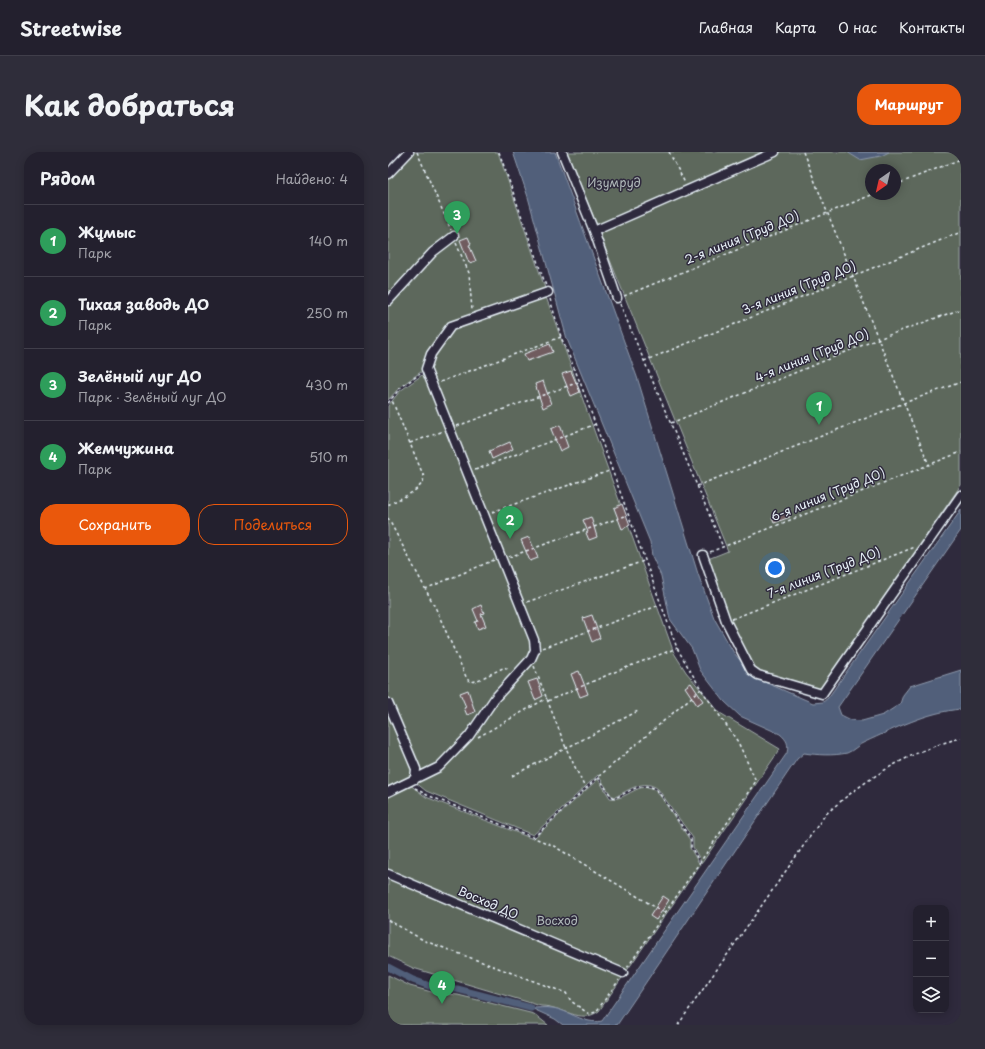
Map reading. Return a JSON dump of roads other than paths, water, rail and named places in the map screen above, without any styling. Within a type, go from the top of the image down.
[{"type":"street","points":[[388,174],[409,152]]},
{"type":"street","points":[[562,152],[594,231],[617,298]]},
{"type":"street","points":[[594,231],[775,152]]},
{"type":"street","points":[[388,301],[433,252],[454,236]]},
{"type":"street","points":[[388,792],[439,767],[469,736],[495,698],[531,659],[535,650],[534,640],[426,370],[431,354],[451,326],[548,292]]},
{"type":"street","points":[[703,555],[726,621],[751,670],[758,675],[822,694],[961,495]]},
{"type":"street","points":[[388,703],[416,769],[412,780]]},
{"type":"street","name":"Восход ДО","points":[[388,874],[623,973]]},
{"type":"water","points":[[513,152],[555,152],[637,377],[698,574],[714,618],[734,653],[755,678],[813,703],[823,702],[828,698],[961,510],[961,530],[838,707],[841,715],[851,720],[862,721],[883,715],[900,704],[903,695],[910,686],[961,670],[961,709],[936,713],[912,721],[863,743],[847,753],[825,755],[804,753],[797,759],[617,1025],[563,1025],[555,1019],[531,1008],[558,1009],[589,1021],[602,1021],[787,753],[788,745],[786,740],[780,734],[740,716],[724,701],[700,670],[692,649],[670,619],[661,576],[652,556],[650,542],[567,339],[528,197]]},
{"type":"water","points":[[847,152],[889,152],[881,156],[860,160]]},
{"type":"waterway","points":[[388,967],[413,980],[435,988],[457,989],[531,1008]]},
{"type":"place","name":"Зелёный луг ДО","points":[[457,234]]},
{"type":"place","name":"Жұмыс","points":[[819,425]]},
{"type":"place","name":"Тихая заводь ДО","points":[[510,539]]},
{"type":"place","name":"Жемчужина","points":[[442,1004]]},
{"type":"park label","name":"Изумруд","points":[[614,183]]},
{"type":"park label","name":"Восход","points":[[557,921]]}]
